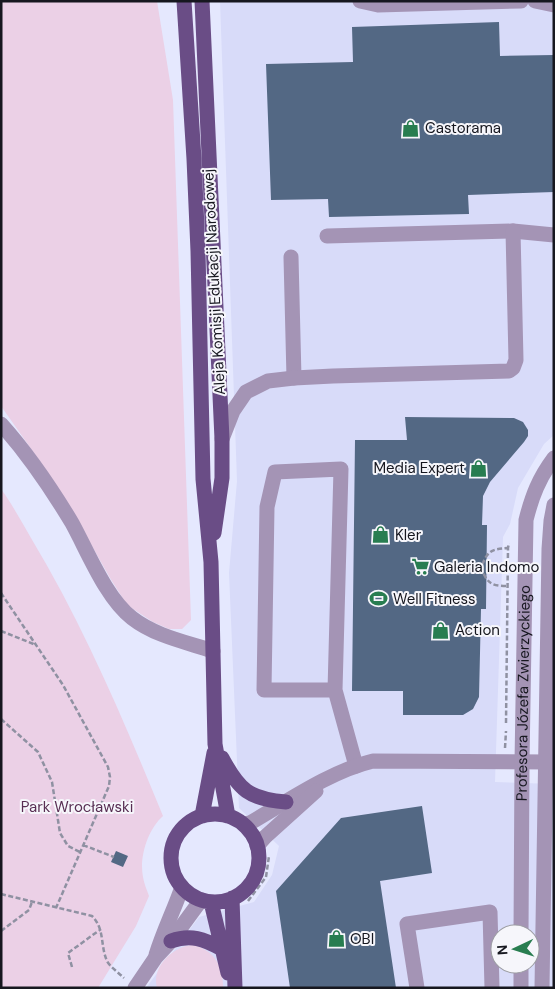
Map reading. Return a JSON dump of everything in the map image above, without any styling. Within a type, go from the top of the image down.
[{"type":"main road","name":"Aleja Komisji Edukacji Narodowej","points":[[184,1],[198,251],[203,479],[211,562],[215,744],[228,816]]},
{"type":"main road","name":"Aleja Komisji Edukacji Narodowej","points":[[202,1],[222,439],[222,478],[211,562]]},
{"type":"main road","name":"Aleja Komisji Edukacji Narodowej","points":[[202,816],[215,744]]},
{"type":"main road","points":[[215,744],[240,787],[260,798],[286,802]]},
{"type":"main road","points":[[234,988],[237,903],[242,892],[251,883],[264,847],[244,824],[228,816],[215,814],[202,816],[191,821],[182,829],[175,840],[171,852],[173,870],[182,887],[206,901],[237,903]]},
{"type":"main road","points":[[206,901],[234,988]]},
{"type":"main road","points":[[171,941],[195,937],[222,949]]},
{"type":"street","points":[[360,1],[378,5],[521,1]]},
{"type":"street","points":[[535,1],[554,5]]},
{"type":"street","points":[[222,439],[233,411],[246,392],[268,381],[294,378],[509,371],[514,368],[516,360],[513,231]]},
{"type":"street","points":[[327,236],[513,231],[554,235]]},
{"type":"street","points":[[292,257],[294,378]]},
{"type":"street","points":[[1,424],[57,498],[120,607],[149,629],[213,651]]},
{"type":"street","name":"Profesora Józefa Zwierzyckiego","points":[[521,924],[526,520],[532,497],[542,475],[554,458]]},
{"type":"street","points":[[335,690],[264,690],[267,508],[275,472],[341,469],[335,690],[356,766]]},
{"type":"street","name":"Profesora Józefa Zwierzyckiego","points":[[542,988],[550,762],[552,578],[549,540],[554,504]]},
{"type":"street","points":[[524,578],[552,578]]},
{"type":"street","points":[[244,824],[310,787],[356,766],[373,761],[550,762]]},
{"type":"street","points":[[264,847],[265,837],[332,777]]},
{"type":"street","points":[[156,957],[163,932],[173,914],[182,887]]},
{"type":"street","points":[[134,985],[156,957],[206,901]]},
{"type":"street","points":[[417,988],[407,924],[490,912],[492,988]]},
{"type":"street","points":[[521,974],[521,988]]},
{"type":"path","points":[[507,586],[496,586],[486,580],[481,568],[486,554],[496,549],[508,548]]},
{"type":"path","points":[[1,593],[38,645],[63,685],[108,767],[110,777],[109,786],[56,908]]},
{"type":"path","points":[[1,631],[38,645]]},
{"type":"path","points":[[1,719],[38,752],[52,782],[60,833],[68,846],[80,852]]},
{"type":"path","points":[[498,750],[505,746],[506,731]]},
{"type":"path","points":[[83,845],[114,857]]},
{"type":"path","points":[[237,903],[266,877],[264,847]]},
{"type":"path","points":[[1,894],[92,916],[97,921],[100,929],[106,960],[134,985]]},
{"type":"path","points":[[1,931],[29,910],[32,902]]},
{"type":"path","points":[[72,967],[68,952],[100,929]]},
{"type":"shaded area","points":[[220,1],[554,1],[554,435],[544,444],[518,488],[510,524],[503,537],[495,782],[554,784],[554,988],[146,988],[199,917],[254,902],[272,875],[279,846],[239,808],[229,573],[237,481]]},
{"type":"green space","points":[[1,1],[157,1],[173,100],[191,620],[182,629],[169,629],[153,622],[127,605],[41,463],[1,406]]},
{"type":"green space","name":"Park Wrocławski","points":[[1,489],[50,571],[86,640],[118,709],[163,816],[149,836],[142,861],[143,877],[149,896],[136,926],[98,988],[1,988]]},
{"type":"green space","points":[[193,945],[207,951],[216,960],[222,973],[223,988],[157,988],[157,973],[165,959],[178,949]]},
{"type":"building","name":"Castorama","points":[[499,22],[500,56],[554,55],[554,192],[468,195],[469,214],[329,217],[328,199],[271,200],[266,64],[353,62],[352,27]]},
{"type":"building","name":"Galeria Indomo","points":[[405,417],[514,418],[523,422],[528,430],[528,436],[524,442],[490,482],[483,496],[482,525],[487,525],[486,609],[481,609],[479,697],[473,709],[463,715],[403,715],[403,691],[352,691],[355,440],[407,440]]},
{"type":"building","name":"OBI","points":[[422,806],[432,873],[380,881],[396,988],[290,988],[276,891],[341,818]]},
{"type":"building","points":[[116,851],[128,856],[123,867],[111,862]]},
{"type":"place","name":"Castorama","points":[[411,128]]},
{"type":"place","name":"Media Expert","points":[[479,468]]},
{"type":"place","name":"Kler","points":[[381,535]]},
{"type":"place","name":"Galeria Indomo","points":[[420,567]]},
{"type":"place","name":"Well Fitness","points":[[379,599]]},
{"type":"place","name":"Action","points":[[441,630]]},
{"type":"place","name":"OBI","points":[[336,939]]}]
